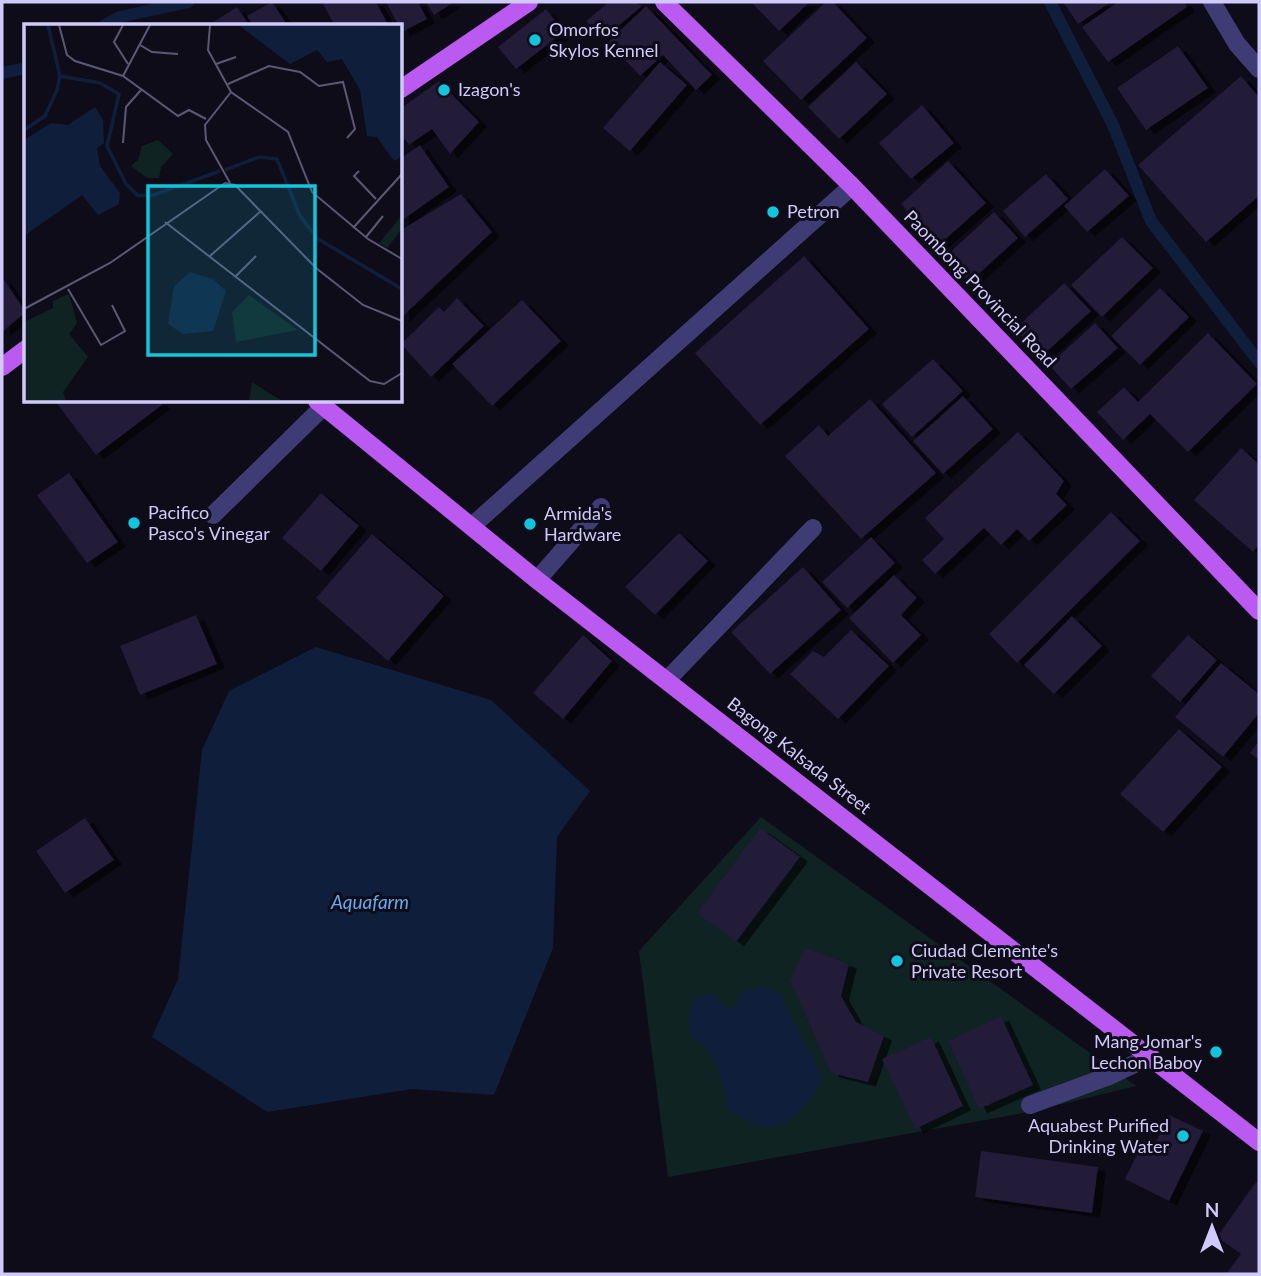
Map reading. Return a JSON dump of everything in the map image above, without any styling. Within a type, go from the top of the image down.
[{"type":"main road","points":[[402,88],[528,2]]},
{"type":"main road","name":"Paombong Provincial Road","points":[[664,2],[852,186],[1259,611]]},
{"type":"main road","points":[[2,367],[24,350]]},
{"type":"main road","name":"Bagong Kalsada Street","points":[[320,404],[537,580],[1259,1142]]},
{"type":"street","points":[[1212,2],[1237,44],[1259,69]]},
{"type":"street","points":[[472,526],[852,186]]},
{"type":"street","points":[[213,515],[320,404]]},
{"type":"street","points":[[537,580],[601,507]]},
{"type":"street","points":[[667,680],[813,528]]},
{"type":"street","points":[[1030,1105],[1109,1076],[1151,1056]]},
{"type":"green space","points":[[761,817],[1136,1086],[1029,1112],[668,1177],[639,951]]},
{"type":"water","name":"Aquafarm","points":[[316,647],[491,700],[590,791],[557,837],[553,948],[494,1095],[412,1089],[267,1112],[152,1037],[178,979],[202,750],[229,691]]},
{"type":"water","points":[[764,987],[781,995],[822,1078],[797,1114],[788,1121],[768,1127],[757,1125],[728,1109],[718,1068],[701,1044],[692,1038],[688,1021],[689,1011],[697,996],[713,994],[727,1009],[735,1007],[742,992]]},
{"type":"building","points":[[272,2],[287,24],[252,24],[247,16]]},
{"type":"building","points":[[376,2],[388,24],[334,24],[323,4]]},
{"type":"building","points":[[386,2],[418,2],[427,19],[402,32],[402,24],[398,24]]},
{"type":"building","points":[[426,2],[454,2],[434,15]]},
{"type":"building","points":[[609,2],[634,2],[642,6],[603,39],[586,21]]},
{"type":"building","points":[[751,2],[810,2],[779,31]]},
{"type":"building","points":[[826,2],[833,2],[867,38],[801,100],[763,61]]},
{"type":"building","points":[[1063,2],[1111,2],[1078,24]]},
{"type":"building","points":[[1118,2],[1184,2],[1187,7],[1108,62],[1082,27]]},
{"type":"building","points":[[646,6],[712,75],[696,90],[663,55],[640,76],[608,42]]},
{"type":"building","points":[[237,7],[249,24],[213,24]]},
{"type":"building","points":[[546,9],[564,32],[516,69],[498,47]]},
{"type":"building","points":[[1178,46],[1208,88],[1146,130],[1117,88]]},
{"type":"building","points":[[660,62],[687,85],[630,151],[603,128]]},
{"type":"building","points":[[856,62],[887,94],[839,139],[808,107]]},
{"type":"building","points":[[1241,76],[1259,97],[1259,196],[1206,242],[1138,165]]},
{"type":"building","points":[[439,81],[479,122],[450,154],[432,129],[409,145],[402,135],[402,107]]},
{"type":"building","points":[[922,105],[954,143],[911,179],[879,143]]},
{"type":"building","points":[[420,145],[449,187],[402,220],[402,157]]},
{"type":"building","points":[[948,161],[986,203],[939,245],[901,204]]},
{"type":"building","points":[[1105,169],[1129,196],[1087,232],[1064,206]]},
{"type":"building","points":[[1046,174],[1068,199],[1025,237],[1003,211]]},
{"type":"building","points":[[461,194],[492,232],[402,317],[402,229]]},
{"type":"building","points":[[994,212],[1018,238],[970,282],[946,256]]},
{"type":"building","points":[[1122,237],[1153,268],[1102,317],[1071,285]]},
{"type":"building","points":[[804,256],[869,329],[760,425],[695,353]]},
{"type":"building","points":[[2,277],[24,309],[24,314],[2,332]]},
{"type":"building","points":[[1064,283],[1091,311],[1041,357],[1015,329]]},
{"type":"building","points":[[1160,288],[1189,317],[1140,365],[1111,336]]},
{"type":"building","points":[[457,298],[484,326],[431,377],[402,343],[439,307],[444,312]]},
{"type":"building","points":[[522,300],[561,341],[492,406],[452,364]]},
{"type":"building","points":[[1095,323],[1118,348],[1071,389],[1049,365]]},
{"type":"building","points":[[1208,333],[1257,384],[1188,452],[1150,414],[1123,440],[1097,412],[1124,387],[1138,402]]},
{"type":"building","points":[[933,359],[963,391],[912,437],[882,404]]},
{"type":"building","points":[[963,396],[993,429],[943,474],[913,441]]},
{"type":"building","points":[[870,399],[936,473],[861,539],[785,456],[819,425],[828,436]]},
{"type":"building","points":[[56,402],[160,402],[162,405],[96,455]]},
{"type":"building","points":[[1018,432],[1064,481],[1056,494],[1067,505],[1029,541],[1017,529],[1001,545],[984,528],[935,574],[922,560],[944,539],[925,518]]},
{"type":"building","points":[[1241,448],[1259,464],[1259,545],[1253,552],[1194,500]]},
{"type":"building","points":[[69,473],[118,542],[87,563],[37,495]]},
{"type":"building","points":[[321,493],[359,526],[321,571],[282,538]]},
{"type":"building","points":[[1111,512],[1140,541],[1017,663],[989,634]]},
{"type":"building","points":[[679,533],[708,561],[655,615],[625,587]]},
{"type":"building","points":[[372,534],[444,596],[388,661],[316,598]]},
{"type":"building","points":[[871,537],[895,563],[847,608],[822,582]]},
{"type":"building","points":[[803,567],[841,610],[770,674],[731,632]]},
{"type":"building","points":[[894,575],[917,598],[901,615],[921,635],[893,663],[849,618]]},
{"type":"building","points":[[196,615],[217,664],[140,695],[120,646]]},
{"type":"building","points":[[1072,616],[1102,646],[1054,694],[1024,665]]},
{"type":"building","points":[[851,630],[889,666],[838,719],[790,674],[813,651],[824,657]]},
{"type":"building","points":[[583,635],[612,661],[563,719],[533,693]]},
{"type":"building","points":[[1188,635],[1217,660],[1180,702],[1151,676]]},
{"type":"building","points":[[1221,663],[1259,694],[1259,713],[1223,757],[1175,717]]},
{"type":"building","points":[[1179,729],[1222,767],[1163,832],[1120,794]]},
{"type":"building","points":[[1259,741],[1259,760],[1250,753]]},
{"type":"building","points":[[85,818],[114,860],[65,893],[36,851]]},
{"type":"building","points":[[760,828],[800,857],[736,942],[697,913]]},
{"type":"building","points":[[805,948],[849,964],[841,996],[856,1022],[884,1036],[868,1082],[831,1073],[790,980]]},
{"type":"building","points":[[1001,1016],[1033,1085],[979,1109],[948,1041]]},
{"type":"building","points":[[931,1037],[963,1106],[915,1129],[882,1059]]},
{"type":"building","points":[[1169,1115],[1203,1131],[1169,1201],[1125,1179],[1141,1146],[1151,1152]]},
{"type":"building","points":[[981,1151],[1098,1167],[1092,1213],[975,1197]]},
{"type":"building","points":[[1256,1182],[1259,1184],[1259,1274],[1226,1274],[1241,1254],[1217,1237]]},
{"type":"waterway","points":[[107,24],[120,17],[188,2]]},
{"type":"waterway","points":[[1050,2],[1113,125],[1151,221],[1259,362]]},
{"type":"waterway","points":[[2,73],[24,68]]},
{"type":"place","name":"Omorfos Skylos Kennel","points":[[535,40]]},
{"type":"place","name":"Izagon's","points":[[444,90]]},
{"type":"place","name":"Petron","points":[[773,212]]},
{"type":"place","name":"Pacifico Pasco's Vinegar","points":[[134,523]]},
{"type":"place","name":"Armida's Hardware","points":[[530,524]]},
{"type":"place","name":"Ciudad Clemente's Private Resort","points":[[897,961]]},
{"type":"place","name":"Mang Jomar's Lechon Baboy","points":[[1216,1052]]},
{"type":"place","name":"Aquabest Purified Drinking Water","points":[[1183,1136]]}]
